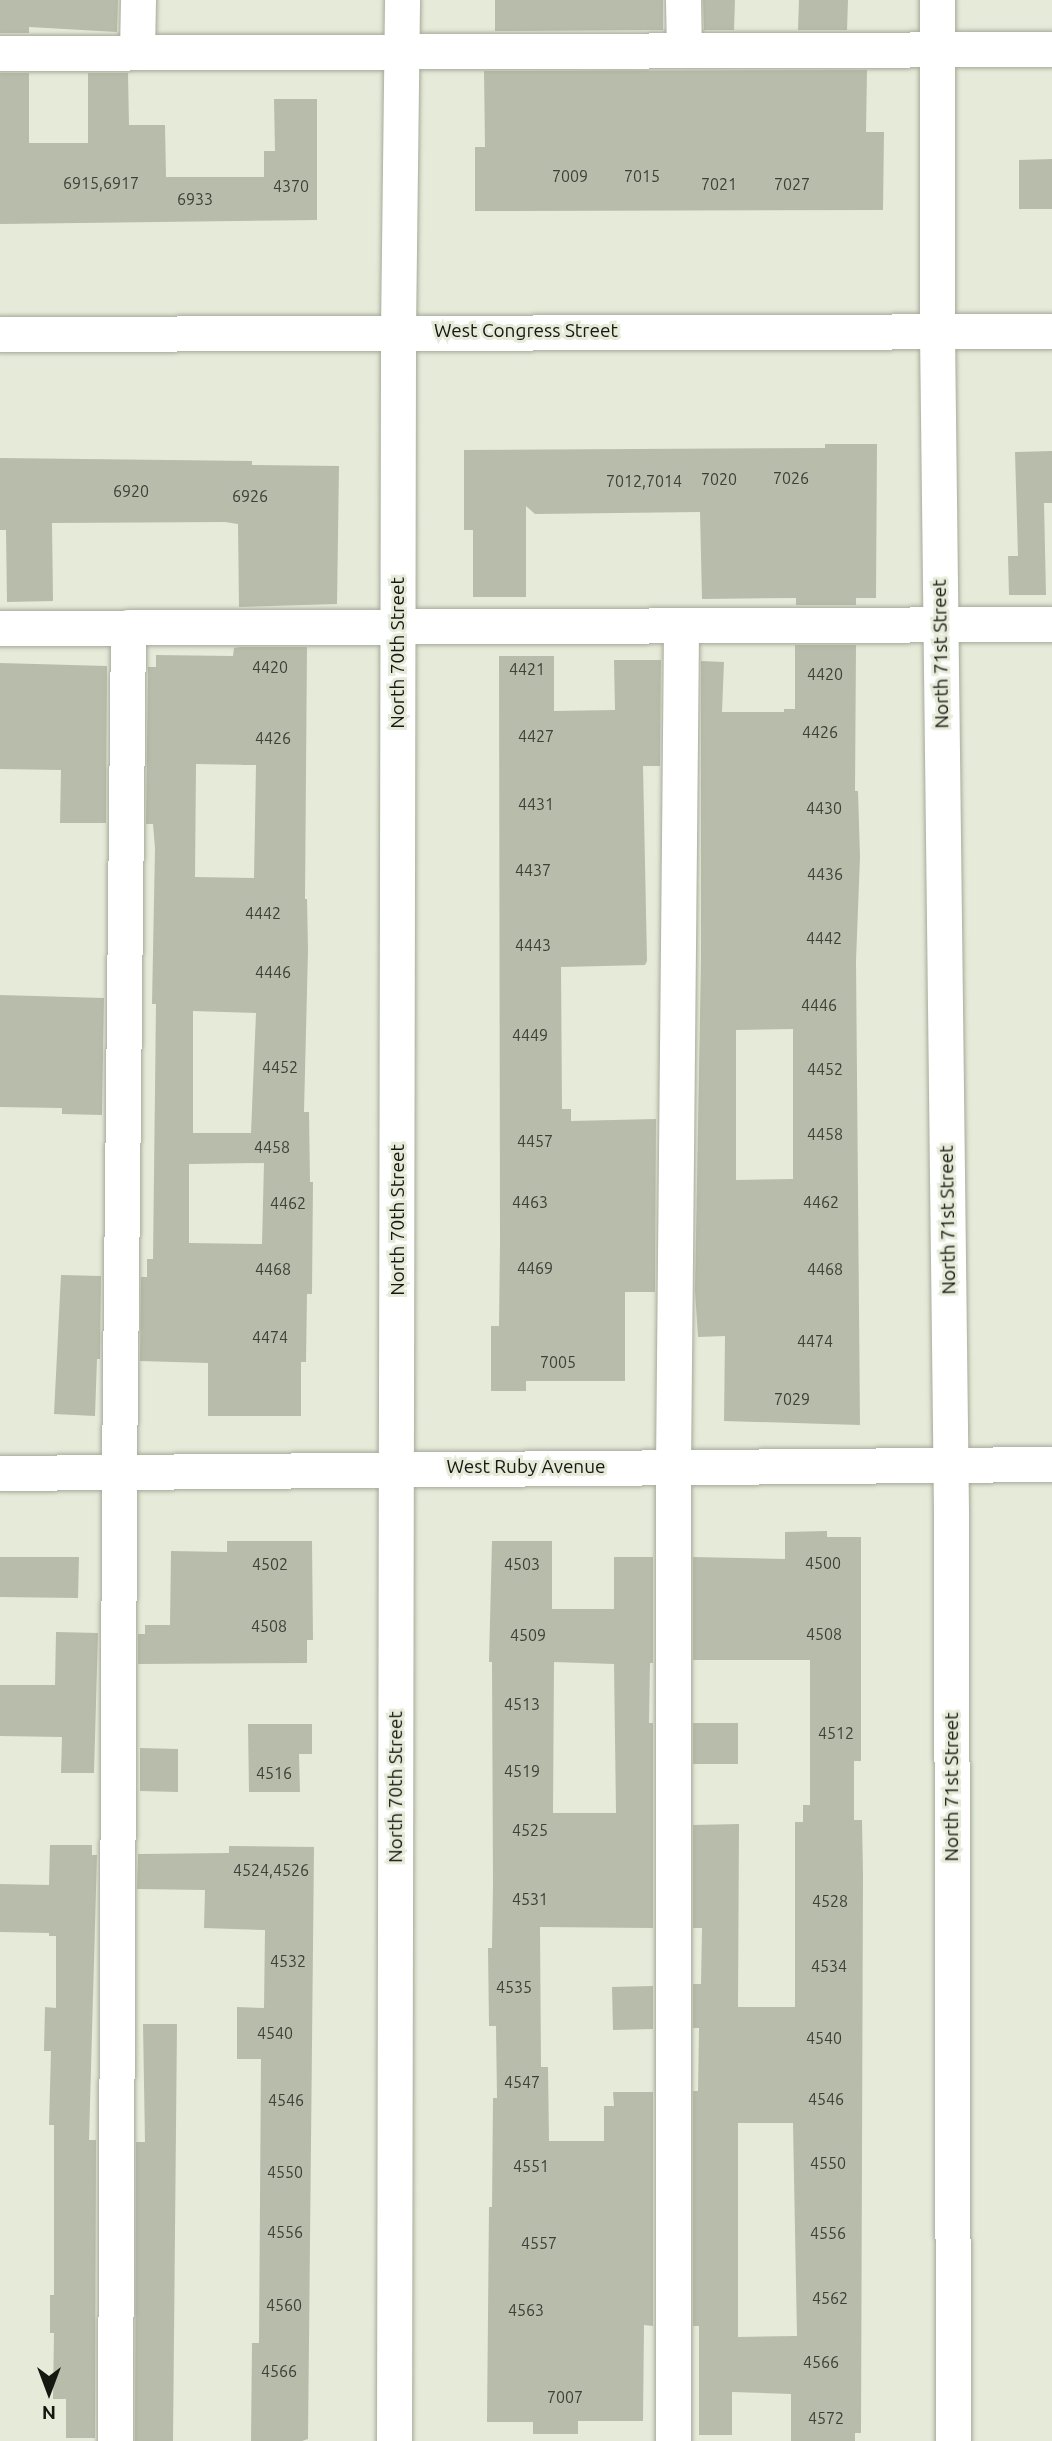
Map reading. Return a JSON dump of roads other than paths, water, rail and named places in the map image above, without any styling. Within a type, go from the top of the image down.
[{"type":"street","points":[[137,52],[138,0]]},
{"type":"street","name":"North 70th Street","points":[[394,2441],[401,0]]},
{"type":"street","points":[[683,0],[684,50]]},
{"type":"street","name":"North 71st Street","points":[[937,0],[937,332],[951,1464],[953,2441]]},
{"type":"street","points":[[0,53],[1052,49]]},
{"type":"street","name":"West Congress Street","points":[[0,334],[1052,331]]},
{"type":"street","points":[[0,628],[1052,624]]},
{"type":"street","points":[[673,2441],[673,1466],[681,625]]},
{"type":"street","points":[[115,2441],[119,1472],[128,627]]},
{"type":"street","name":"West Ruby Avenue","points":[[0,1473],[1052,1464]]}]
